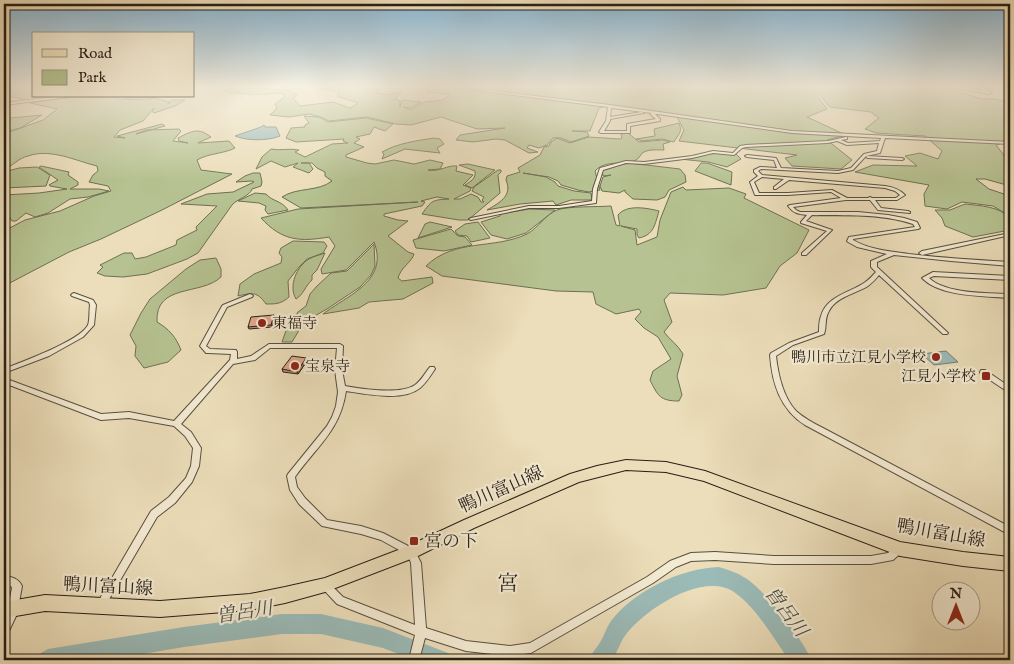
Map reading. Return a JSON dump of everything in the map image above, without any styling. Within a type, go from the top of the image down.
[{"type":"main road","name":"鴨川富山線","points":[[8,609],[45,603],[160,609],[241,603],[325,585],[411,552],[469,524],[575,478],[616,466],[635,465],[666,467],[705,476],[900,549],[1010,564]]},
{"type":"street","points":[[608,118],[606,125],[600,132],[630,132],[628,125],[659,120],[657,118]]},
{"type":"street","points":[[694,118],[768,130],[882,140],[1010,143]]},
{"type":"street","points":[[471,220],[529,207],[591,204],[594,202],[593,193],[601,169],[607,166],[626,162],[692,157],[713,152],[734,154],[741,147],[746,146],[838,140],[846,139],[848,136]]},
{"type":"street","points":[[838,140],[847,144],[882,140]]},
{"type":"street","points":[[880,151],[882,140]]},
{"type":"street","points":[[894,159],[880,151],[864,156],[852,169],[838,172],[756,169],[757,174],[761,176],[889,188],[901,193],[902,195],[897,199],[846,199],[790,206],[794,211],[810,214],[872,215],[901,219],[915,223],[918,228],[851,238],[850,241],[858,246],[893,253],[1010,264]]},
{"type":"street","points":[[747,156],[775,158],[780,169]]},
{"type":"street","points":[[864,156],[902,160]]},
{"type":"street","points":[[761,176],[752,182],[757,194],[832,192],[846,199]]},
{"type":"street","points":[[776,188],[788,178]]},
{"type":"street","points":[[870,198],[880,209],[908,212]]},
{"type":"street","points":[[804,254],[830,230],[803,222],[810,214]]},
{"type":"street","points":[[911,255],[1010,234]]},
{"type":"street","points":[[893,253],[874,261],[872,264],[878,273],[945,333]]},
{"type":"street","points":[[878,273],[873,282],[842,296],[830,304],[824,316],[822,333],[791,344],[772,354],[777,378],[789,406],[803,420],[820,430],[1010,531]]},
{"type":"street","points":[[1010,278],[933,274],[925,278],[931,285],[943,289],[1010,296]]},
{"type":"street","points":[[4,371],[47,354],[81,336],[91,325],[93,305],[91,301],[74,295]]},
{"type":"street","points":[[176,424],[232,361],[234,352],[208,351],[203,346],[225,306],[250,296]]},
{"type":"street","points":[[232,361],[253,358],[269,346],[340,346],[339,375],[343,388],[338,416],[326,434],[301,460],[291,476],[293,488],[302,501],[325,523],[383,537],[411,552],[416,563],[421,635],[414,660]]},
{"type":"street","points":[[343,388],[367,392],[399,392],[416,388],[432,369]]},
{"type":"street","points":[[983,372],[1010,390]]},
{"type":"street","points":[[4,380],[101,418],[129,415],[176,424],[188,434],[197,448],[195,466],[189,480],[178,493],[154,514],[101,606]]},
{"type":"street","points":[[325,585],[340,601],[421,635],[466,646],[510,651],[531,648],[650,580],[673,564],[690,558],[715,556],[774,560],[871,560],[890,557],[900,549]]},
{"type":"street","points":[[4,581],[13,582],[17,586],[8,609],[12,614],[4,629]]},
{"type":"green space","points":[[10,118],[37,118],[20,128],[4,132],[4,122]]},
{"type":"green space","points":[[46,118],[146,118],[143,121],[120,130],[114,137],[125,138],[117,136],[162,124],[165,126],[151,130],[179,129],[181,131],[173,141],[188,143],[179,141],[178,138],[191,132],[199,131],[211,137],[198,143],[229,141],[235,148],[197,160],[201,170],[232,174],[162,210],[69,252],[4,286],[4,231],[25,220],[60,211],[94,196],[111,191],[108,186],[89,182],[98,171],[97,166],[54,154],[46,153],[25,157],[4,170],[4,134]]},
{"type":"green space","points":[[305,118],[321,118],[328,122],[366,118],[393,124],[385,131],[374,127],[370,134],[356,137],[360,139],[354,143],[364,147],[346,155],[346,157],[375,164],[394,160],[414,164],[430,160],[443,163],[440,169],[457,166],[456,171],[473,175],[463,185],[471,188],[470,191],[454,199],[460,199],[471,194],[478,197],[481,202],[484,202],[482,200],[484,197],[472,191],[474,187],[498,170],[501,170],[498,175],[500,193],[468,220],[422,214],[433,202],[449,199],[437,197],[421,201],[425,202],[422,206],[384,214],[384,216],[408,221],[388,236],[408,252],[414,254],[398,278],[402,281],[432,277],[433,283],[403,299],[369,302],[359,308],[323,314],[354,293],[371,277],[376,267],[377,256],[374,242],[346,270],[322,274],[321,269],[335,246],[329,237],[292,238],[276,231],[261,218],[298,209],[418,202],[301,208],[282,197],[294,192],[320,187],[332,181],[325,176],[325,172],[312,163],[309,163],[313,169],[309,173],[293,167],[298,163],[285,167],[271,161],[256,169],[262,157],[271,149],[299,150],[295,152],[305,157],[332,144],[348,143],[343,141],[344,139],[296,142],[286,138],[291,128],[305,127],[309,123]]},
{"type":"green space","points":[[323,118],[358,118],[329,121]]},
{"type":"green space","points":[[371,118],[437,118],[411,125],[396,124]]},
{"type":"green space","points":[[444,118],[595,118],[590,131],[572,131],[587,132],[589,136],[571,142],[561,138],[553,138],[547,145],[539,148],[529,145],[527,148],[538,152],[529,153],[505,140],[496,139],[473,142],[456,140],[460,135],[505,128],[477,129]]},
{"type":"green space","points":[[678,118],[809,118],[846,135],[827,140],[852,160],[841,169],[792,166],[785,158],[797,155],[679,141],[684,130]]},
{"type":"green space","points":[[879,118],[1010,118],[1010,141],[996,145],[1010,163],[1010,186],[985,179],[976,179],[989,189],[1010,196],[1010,216],[993,206],[962,202],[947,209],[925,206],[924,194],[929,185],[855,172],[873,165],[917,166],[905,156],[920,153],[938,159],[942,151],[925,136],[876,133],[865,129]]},
{"type":"green space","points":[[679,123],[680,131],[674,142],[662,139],[643,141],[636,139],[655,136],[654,129]]},
{"type":"green space","points":[[628,133],[639,142],[663,140],[670,142],[663,144],[664,150],[646,151],[639,158],[631,162],[599,167],[595,171],[600,190],[589,192],[578,190],[561,185],[558,181],[549,177],[523,173],[546,177],[558,186],[574,191],[591,193],[592,200],[571,200],[556,205],[553,201],[520,204],[487,210],[500,202],[506,195],[508,190],[507,176],[520,172],[518,168],[540,155],[544,147],[549,146],[557,138],[570,143],[589,137],[620,139],[622,138],[621,134]]},
{"type":"green space","points":[[434,138],[440,139],[444,144],[437,148],[440,153],[405,149],[382,159],[384,154],[382,152],[394,146]]},
{"type":"green space","points":[[715,153],[736,154],[741,159],[727,167],[708,162],[680,159]]},
{"type":"green space","points":[[629,163],[680,169],[685,175],[686,182],[669,190],[665,197],[657,200],[633,199],[625,190],[619,193],[602,191],[600,186],[603,177],[611,175],[603,176],[602,169]]},
{"type":"green space","points":[[701,163],[707,163],[732,172],[731,185],[695,171]]},
{"type":"green space","points":[[468,164],[495,170],[472,188],[465,185],[474,178],[475,171],[459,165]]},
{"type":"green space","points":[[37,167],[50,175],[46,186],[4,188],[4,172],[19,168]]},
{"type":"green space","points":[[39,167],[69,172],[68,175],[78,182],[78,185],[70,189],[109,191],[88,197],[70,199],[48,213],[35,217],[26,213],[16,221],[12,221],[8,215],[4,214],[4,195],[67,189],[50,186],[58,180]]},
{"type":"green space","points":[[253,173],[260,173],[261,186],[252,189],[249,194],[232,205],[198,253],[147,274],[123,277],[105,276],[97,273],[103,267],[100,265],[124,253],[132,253],[135,259],[146,257],[176,245],[177,240],[197,230],[196,227],[217,206],[181,204],[207,194],[233,192],[254,182],[236,182]]},
{"type":"green space","points":[[683,187],[686,190],[729,188],[746,194],[744,198],[809,230],[797,253],[780,266],[766,288],[723,295],[670,293],[664,300],[672,322],[664,332],[683,354],[677,376],[682,395],[679,401],[660,397],[650,380],[653,371],[671,359],[658,337],[644,328],[635,319],[641,312],[639,309],[616,314],[596,304],[593,292],[556,291],[442,276],[426,266],[437,257],[449,251],[501,242],[527,234],[553,212],[568,208],[611,206],[616,225],[620,226],[618,215],[627,209],[643,208],[659,211],[651,232],[644,237],[639,238],[637,229],[621,226],[635,230],[637,245],[657,237],[660,220],[671,192]]},
{"type":"green space","points":[[255,193],[266,194],[283,204],[288,210],[268,214],[265,210],[266,206],[259,203],[238,201]]},
{"type":"green space","points":[[965,204],[989,207],[1000,211],[1010,218],[1010,230],[973,237],[945,226],[942,218],[935,210],[950,210]]},
{"type":"green space","points":[[529,209],[555,210],[526,233],[507,239],[491,235],[481,222],[500,216],[500,214]]},
{"type":"green space","points":[[430,222],[452,227],[418,238],[425,224]]},
{"type":"green space","points":[[478,222],[490,238],[471,242],[467,236],[458,235],[455,231],[465,224]]},
{"type":"green space","points":[[451,229],[458,236],[465,237],[472,245],[444,251],[416,248],[413,240]]},
{"type":"green space","points":[[293,241],[324,242],[327,246],[323,253],[307,259],[288,281],[289,297],[278,303],[266,304],[260,297],[254,294],[238,296],[240,284],[254,274],[281,263],[282,257],[279,253],[281,248]]},
{"type":"green space","points":[[374,244],[375,266],[371,275],[360,287],[304,322],[292,342],[282,342],[287,328],[298,312],[306,306],[310,294],[317,286],[331,273],[347,271]]},
{"type":"green space","points":[[325,253],[317,270],[312,275],[312,280],[296,299],[293,282],[301,266],[309,259]]},
{"type":"green space","points":[[216,258],[221,269],[221,277],[202,287],[171,296],[163,301],[158,310],[157,322],[172,334],[181,350],[168,362],[144,368],[135,356],[136,346],[130,335],[150,299],[186,269],[200,260]]},
{"type":"water","points":[[264,125],[265,127],[276,127],[280,136],[258,140],[235,136],[261,127]]},
{"type":"water","points":[[946,351],[958,362],[934,365],[922,354]]},
{"type":"building","name":"東福寺","points":[[274,315],[271,325],[248,327],[251,317]]},
{"type":"building","name":"宝泉寺","points":[[292,356],[306,358],[297,372],[282,369]]},
{"type":"waterway","name":"曽呂川","points":[[599,660],[608,649],[613,635],[623,622],[644,604],[667,591],[705,577],[719,577],[741,586],[761,606],[801,660]]},
{"type":"waterway","name":"曽呂川","points":[[48,660],[184,637],[282,624],[321,624],[383,638],[441,660]]},
{"type":"place","name":"東福寺","points":[[262,323]]},
{"type":"place","name":"鴨川市立江見小学校","points":[[936,357]]},
{"type":"place","name":"宝泉寺","points":[[295,366]]},
{"type":"place","name":"江見小学校","points":[[986,376]]},
{"type":"place","name":"宮の下","points":[[414,541]]},
{"type":"district","name":"宮","points":[[508,583]]}]
